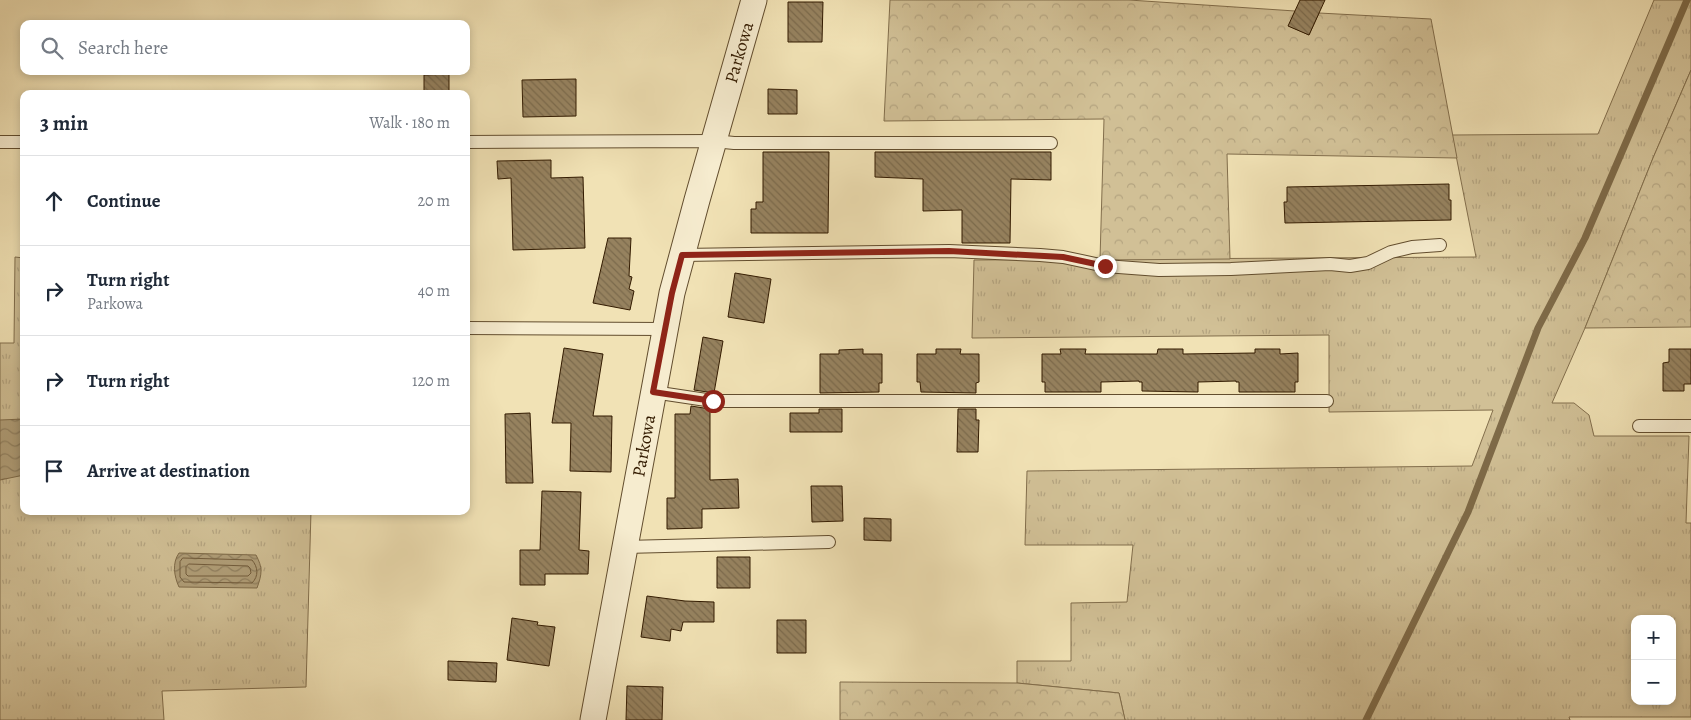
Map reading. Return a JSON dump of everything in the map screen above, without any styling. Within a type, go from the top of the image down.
[{"type":"street","name":"Parkowa","points":[[593,720],[665,329],[682,255],[754,0]]},
{"type":"lane","points":[[470,142],[714,141],[734,144],[1052,143]]},
{"type":"lane","points":[[0,142],[20,142]]},
{"type":"lane","points":[[682,255],[949,251],[1063,257],[1105,266],[1160,270],[1330,264],[1350,266],[1368,263],[1391,252],[1412,247],[1440,245]]},
{"type":"lane","points":[[470,328],[665,329]]},
{"type":"lane","points":[[653,392],[713,401],[1327,401]]},
{"type":"lane","points":[[1639,426],[1691,426]]},
{"type":"lane","points":[[625,547],[828,542]]},
{"type":"green space","points":[[890,0],[1129,0],[1295,11],[1289,26],[1309,35],[1319,13],[1431,19],[1457,158],[1227,154],[1230,259],[1100,260],[1104,119],[884,121]]},
{"type":"green space","points":[[1654,0],[1691,0],[1691,70],[1653,158],[1585,328],[1552,403],[1574,403],[1589,415],[1594,436],[1689,436],[1686,523],[1691,523],[1691,717],[1569,717],[1570,720],[1125,720],[1119,693],[1017,683],[1017,661],[1071,661],[1071,603],[1127,602],[1133,545],[1025,545],[1027,471],[1472,466],[1493,410],[1329,412],[1329,335],[972,338],[974,260],[1476,257],[1452,135],[1598,134]]},
{"type":"green space","points":[[1691,70],[1691,327],[1585,328],[1653,158]]},
{"type":"green space","points":[[15,257],[20,258],[20,515],[311,515],[306,687],[162,691],[164,720],[0,720],[0,343],[14,343]]},
{"type":"green space","points":[[840,682],[1017,683],[1119,693],[1125,720],[840,720]]},
{"type":"water","points":[[20,419],[20,476],[0,480],[0,420]]},
{"type":"water","points":[[179,553],[256,555],[261,571],[257,588],[179,587],[174,570],[175,561]]},
{"type":"building","points":[[1300,0],[1325,0],[1309,35],[1288,26]]},
{"type":"building","points":[[788,2],[823,2],[822,42],[788,42]]},
{"type":"building","points":[[424,75],[449,75],[449,90],[424,90]]},
{"type":"building","points":[[576,79],[576,116],[523,117],[522,80]]},
{"type":"building","points":[[768,89],[797,90],[797,114],[768,114]]},
{"type":"building","points":[[763,152],[829,152],[828,233],[751,233],[751,209],[756,209],[756,202],[763,202]]},
{"type":"building","points":[[875,152],[1051,152],[1051,180],[1011,179],[1010,243],[962,243],[962,210],[923,211],[923,179],[875,177]]},
{"type":"building","points":[[551,160],[551,178],[583,177],[585,248],[513,250],[511,178],[498,179],[497,161]]},
{"type":"building","points":[[1449,184],[1451,220],[1285,223],[1284,202],[1287,202],[1287,187]]},
{"type":"building","points":[[608,238],[631,238],[629,276],[632,277],[629,289],[634,291],[630,310],[593,303]]},
{"type":"building","points":[[735,273],[771,279],[764,323],[728,317]]},
{"type":"building","points":[[703,337],[723,341],[714,393],[694,390]]},
{"type":"building","points":[[564,348],[603,354],[593,416],[612,416],[611,472],[570,471],[571,423],[552,423]]},
{"type":"building","points":[[863,349],[863,354],[882,354],[882,383],[879,383],[879,392],[820,393],[820,354],[839,354],[839,350]]},
{"type":"building","points":[[936,349],[961,349],[960,354],[979,354],[979,382],[976,383],[976,393],[921,392],[920,382],[917,382],[917,354],[936,354]]},
{"type":"building","points":[[1060,349],[1086,349],[1085,354],[1157,354],[1158,349],[1183,349],[1183,354],[1255,353],[1255,349],[1280,349],[1280,354],[1298,353],[1298,382],[1295,382],[1295,392],[1239,392],[1239,382],[1236,381],[1198,382],[1198,392],[1142,391],[1142,382],[1139,381],[1101,382],[1101,392],[1045,392],[1045,382],[1042,382],[1042,354],[1061,354]]},
{"type":"building","points":[[1669,349],[1691,349],[1691,384],[1684,384],[1684,391],[1663,391],[1663,363],[1669,362]]},
{"type":"building","points":[[691,406],[710,409],[710,480],[738,479],[739,508],[702,509],[702,528],[667,529],[667,498],[675,498],[675,414],[690,414]]},
{"type":"building","points":[[819,409],[842,409],[842,432],[790,432],[790,413],[819,413]]},
{"type":"building","points":[[958,409],[976,409],[976,420],[979,420],[978,452],[957,452]]},
{"type":"building","points":[[530,413],[533,483],[506,483],[505,414]]},
{"type":"building","points":[[811,486],[842,486],[843,521],[812,522]]},
{"type":"building","points":[[542,491],[581,492],[579,550],[589,551],[588,574],[545,574],[545,585],[520,585],[520,550],[540,550]]},
{"type":"building","points":[[864,518],[891,519],[891,541],[864,540]]},
{"type":"building","points":[[717,557],[750,557],[750,588],[717,588]]},
{"type":"building","points":[[647,596],[685,601],[714,602],[714,622],[683,622],[681,631],[671,629],[670,641],[641,637]]},
{"type":"building","points":[[512,618],[538,622],[537,625],[555,627],[549,666],[507,660]]},
{"type":"building","points":[[777,620],[806,620],[806,653],[777,653]]},
{"type":"building","points":[[448,661],[497,663],[496,682],[448,680]]},
{"type":"building","points":[[627,686],[663,687],[662,720],[626,720]]},
{"type":"waterway","points":[[1366,720],[1468,512],[1538,328],[1585,238],[1687,0]]},
{"type":"route","points":[[713,401],[653,392],[672,293],[682,255],[949,251],[1063,257],[1105,266]]}]
